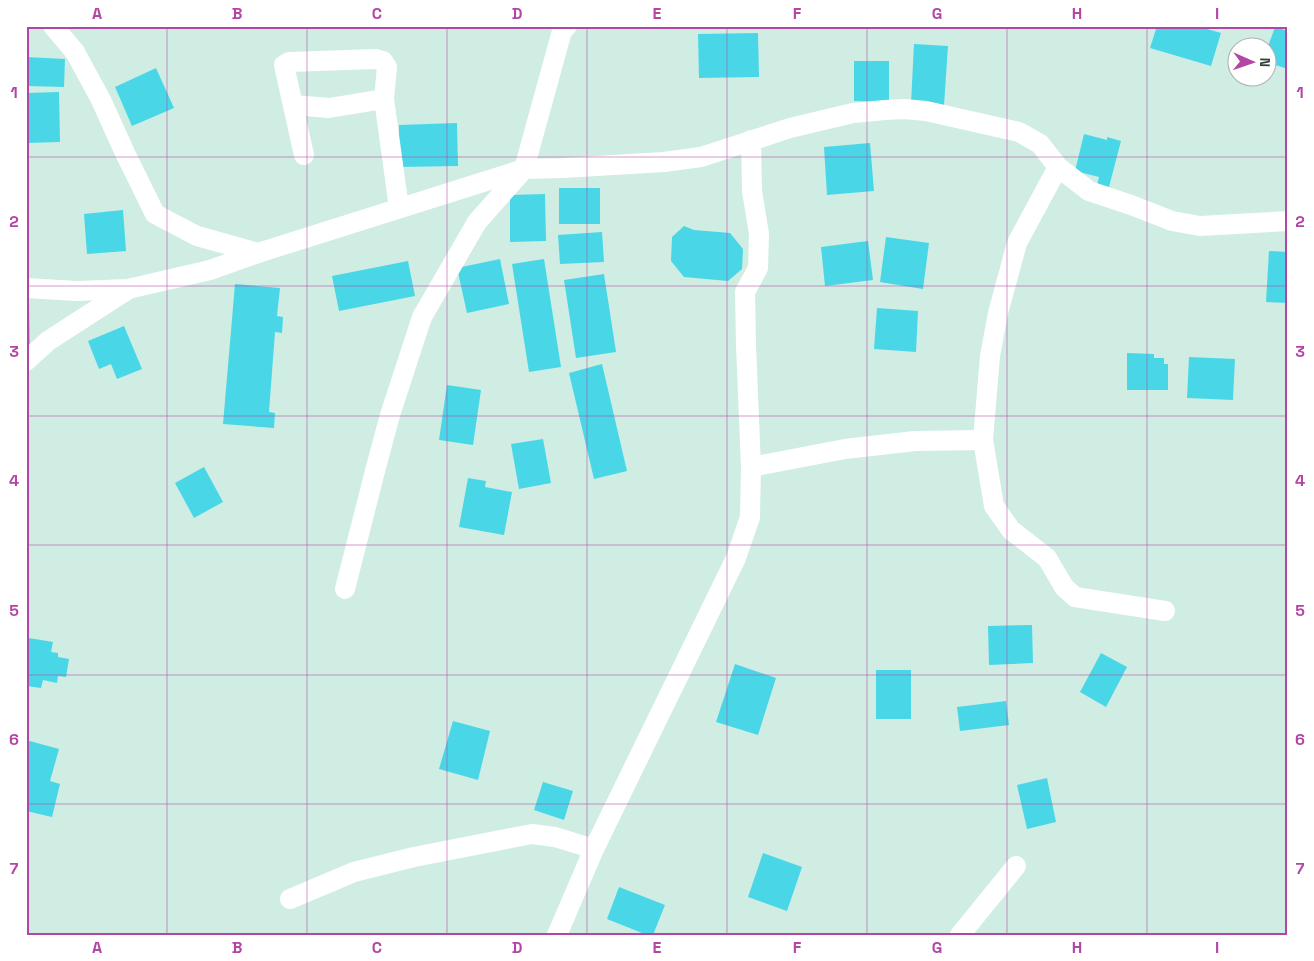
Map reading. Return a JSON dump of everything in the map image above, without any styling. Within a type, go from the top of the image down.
[{"type":"street","points":[[53,26],[75,52],[101,100],[155,214],[197,236],[258,253]]},
{"type":"street","points":[[345,589],[374,471],[422,317],[477,222],[524,169],[562,31],[567,26]]},
{"type":"street","points":[[304,155],[284,69],[286,63],[376,59],[383,61],[387,67],[384,99],[399,208]]},
{"type":"street","points":[[292,106],[329,108],[384,99]]},
{"type":"street","points":[[26,288],[77,291],[128,289],[210,270],[524,169],[664,162],[701,157],[790,128],[853,113],[884,110],[904,109],[926,112],[1020,132],[1040,144],[1058,167],[1089,192],[1131,205],[1172,221],[1200,226],[1288,221]]},
{"type":"street","points":[[557,935],[594,849],[736,558],[750,517],[751,467],[745,292],[758,268],[759,234],[752,191],[751,140]]},
{"type":"street","points":[[1058,167],[1017,243],[998,313],[990,356],[983,440],[994,506],[1011,530],[1047,558],[1064,587],[1075,597],[1164,611]]},
{"type":"street","points":[[26,362],[48,341],[128,289]]},
{"type":"street","points":[[751,467],[845,449],[915,440],[983,440]]},
{"type":"street","points":[[290,899],[354,872],[414,857],[532,834],[555,837],[594,849]]},
{"type":"street","points":[[960,935],[1016,866]]},
{"type":"building","points":[[1157,26],[1197,26],[1221,33],[1211,66],[1150,48]]},
{"type":"building","points":[[1275,27],[1288,31],[1288,69],[1276,65],[1276,38],[1271,38]]},
{"type":"building","points":[[758,33],[759,77],[699,78],[698,34]]},
{"type":"building","points":[[914,44],[948,46],[944,105],[911,103]]},
{"type":"building","points":[[26,57],[65,59],[64,87],[26,86]]},
{"type":"building","points":[[854,61],[889,61],[889,102],[854,101]]},
{"type":"building","points":[[156,68],[174,108],[132,126],[115,87]]},
{"type":"building","points":[[59,92],[60,142],[26,143],[26,93]]},
{"type":"building","points":[[457,123],[458,166],[399,167],[399,125]]},
{"type":"building","points":[[1084,134],[1107,140],[1107,137],[1121,141],[1109,187],[1097,185],[1099,177],[1075,171]]},
{"type":"building","points":[[870,143],[874,191],[827,195],[824,147]]},
{"type":"building","points":[[559,188],[600,188],[600,224],[559,224]]},
{"type":"building","points":[[545,194],[546,241],[510,242],[510,195]]},
{"type":"building","points":[[123,210],[126,251],[87,254],[84,214]]},
{"type":"building","points":[[684,226],[694,230],[730,233],[743,249],[742,269],[728,281],[684,277],[671,261],[672,237]]},
{"type":"building","points":[[602,232],[604,262],[560,264],[558,235]]},
{"type":"building","points":[[886,237],[929,243],[923,289],[880,282]]},
{"type":"building","points":[[868,241],[873,280],[825,286],[821,247]]},
{"type":"building","points":[[1269,251],[1288,252],[1288,303],[1266,302]]},
{"type":"building","points":[[500,259],[509,304],[467,313],[457,268]]},
{"type":"building","points":[[544,259],[561,367],[529,372],[512,264]]},
{"type":"building","points":[[408,261],[415,296],[339,311],[332,276]]},
{"type":"building","points":[[604,274],[616,352],[576,358],[564,280]]},
{"type":"building","points":[[235,284],[280,288],[277,316],[283,317],[282,333],[275,332],[269,412],[275,413],[274,428],[223,424]]},
{"type":"building","points":[[26,302],[29,302],[30,349],[26,349]]},
{"type":"building","points":[[877,308],[918,311],[916,352],[874,349]]},
{"type":"building","points":[[124,326],[142,369],[117,379],[111,364],[99,369],[88,341]]},
{"type":"building","points":[[1127,353],[1154,354],[1154,358],[1164,358],[1164,364],[1168,364],[1168,390],[1127,390]]},
{"type":"building","points":[[1189,357],[1235,359],[1233,400],[1187,398]]},
{"type":"building","points":[[602,364],[627,471],[594,479],[569,373]]},
{"type":"building","points":[[447,385],[481,390],[473,445],[439,440]]},
{"type":"building","points":[[543,439],[551,483],[519,489],[511,444]]},
{"type":"building","points":[[204,467],[223,502],[194,518],[175,483]]},
{"type":"building","points":[[468,478],[486,481],[485,487],[512,492],[504,535],[459,527]]},
{"type":"building","points":[[1032,625],[1033,663],[989,665],[988,626]]},
{"type":"building","points":[[29,638],[53,642],[51,652],[58,653],[58,657],[69,659],[66,677],[58,676],[57,683],[43,680],[41,688],[26,686],[26,641]]},
{"type":"building","points":[[1101,653],[1127,667],[1106,707],[1080,692]]},
{"type":"building","points":[[735,664],[776,678],[758,735],[716,722]]},
{"type":"building","points":[[876,670],[911,670],[911,719],[876,719]]},
{"type":"building","points":[[1006,701],[1009,725],[960,731],[957,707]]},
{"type":"building","points":[[453,721],[490,731],[478,780],[439,769]]},
{"type":"building","points":[[26,740],[59,749],[50,781],[60,784],[52,817],[26,811]]},
{"type":"building","points":[[1047,778],[1056,822],[1027,829],[1017,785]]},
{"type":"building","points":[[543,782],[573,791],[564,820],[534,810]]},
{"type":"building","points":[[763,853],[802,867],[787,911],[748,897]]},
{"type":"building","points":[[619,887],[665,905],[653,935],[647,935],[607,919]]}]
